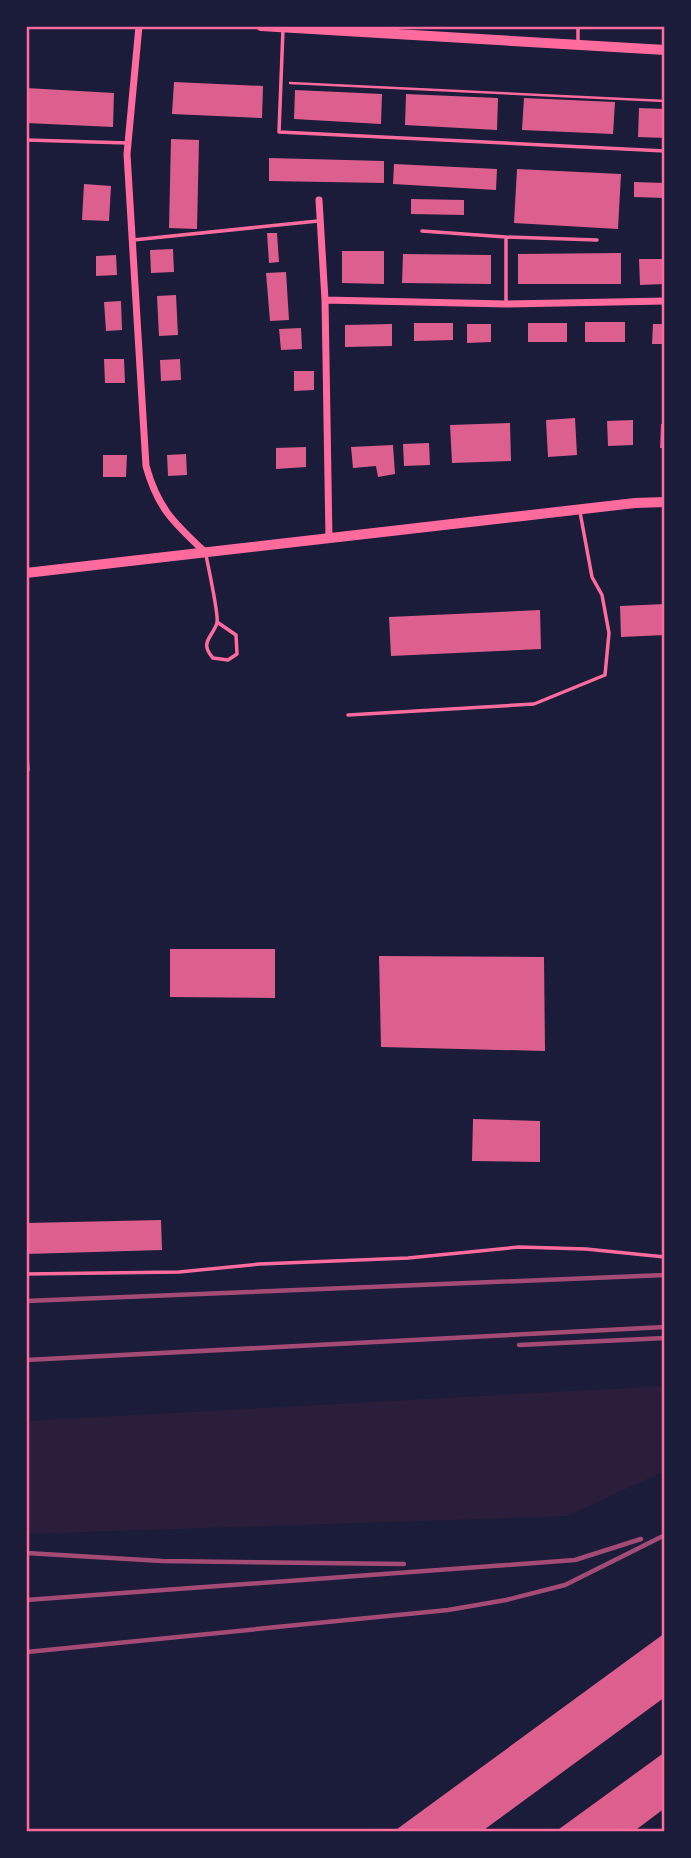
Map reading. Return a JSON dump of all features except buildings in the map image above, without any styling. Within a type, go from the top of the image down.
[{"type":"main road","points":[[261,26],[665,50]]},
{"type":"main road","points":[[26,573],[665,502]]},
{"type":"street","points":[[139,26],[128,142],[146,466],[153,491],[171,520],[206,553]]},
{"type":"street","points":[[319,200],[325,300],[328,539]]},
{"type":"street","points":[[325,300],[506,304],[665,301]]},
{"type":"lane","points":[[578,26],[578,45]]},
{"type":"lane","points":[[283,27],[279,132],[665,151]]},
{"type":"lane","points":[[26,140],[128,142]]},
{"type":"lane","points":[[133,240],[321,220]]},
{"type":"lane","points":[[422,231],[597,240]]},
{"type":"lane","points":[[506,237],[506,304]]},
{"type":"lane","points":[[348,715],[534,704],[606,675],[609,633],[601,595],[592,577],[580,510]]},
{"type":"lane","points":[[206,553],[217,622],[207,641],[208,652],[214,659],[228,660],[237,654],[236,635],[217,622]]},
{"type":"lane","points":[[26,742],[27,770]]},
{"type":"lane","points":[[26,1274],[179,1272],[260,1264],[408,1258],[519,1247],[665,1257]]},
{"type":"path","points":[[281,82],[665,101]]},
{"type":"shaded area","points":[[665,1386],[665,1471],[567,1516],[26,1534],[26,1421]]},
{"type":"railway","points":[[26,1301],[665,1275]]},
{"type":"railway","points":[[26,1360],[665,1327]]},
{"type":"railway","points":[[519,1345],[665,1338]]},
{"type":"railway","points":[[27,1652],[448,1610],[506,1600],[565,1585],[665,1535]]},
{"type":"railway","points":[[26,1600],[575,1560],[641,1539]]},
{"type":"railway","points":[[26,1553],[162,1561],[404,1564]]}]
